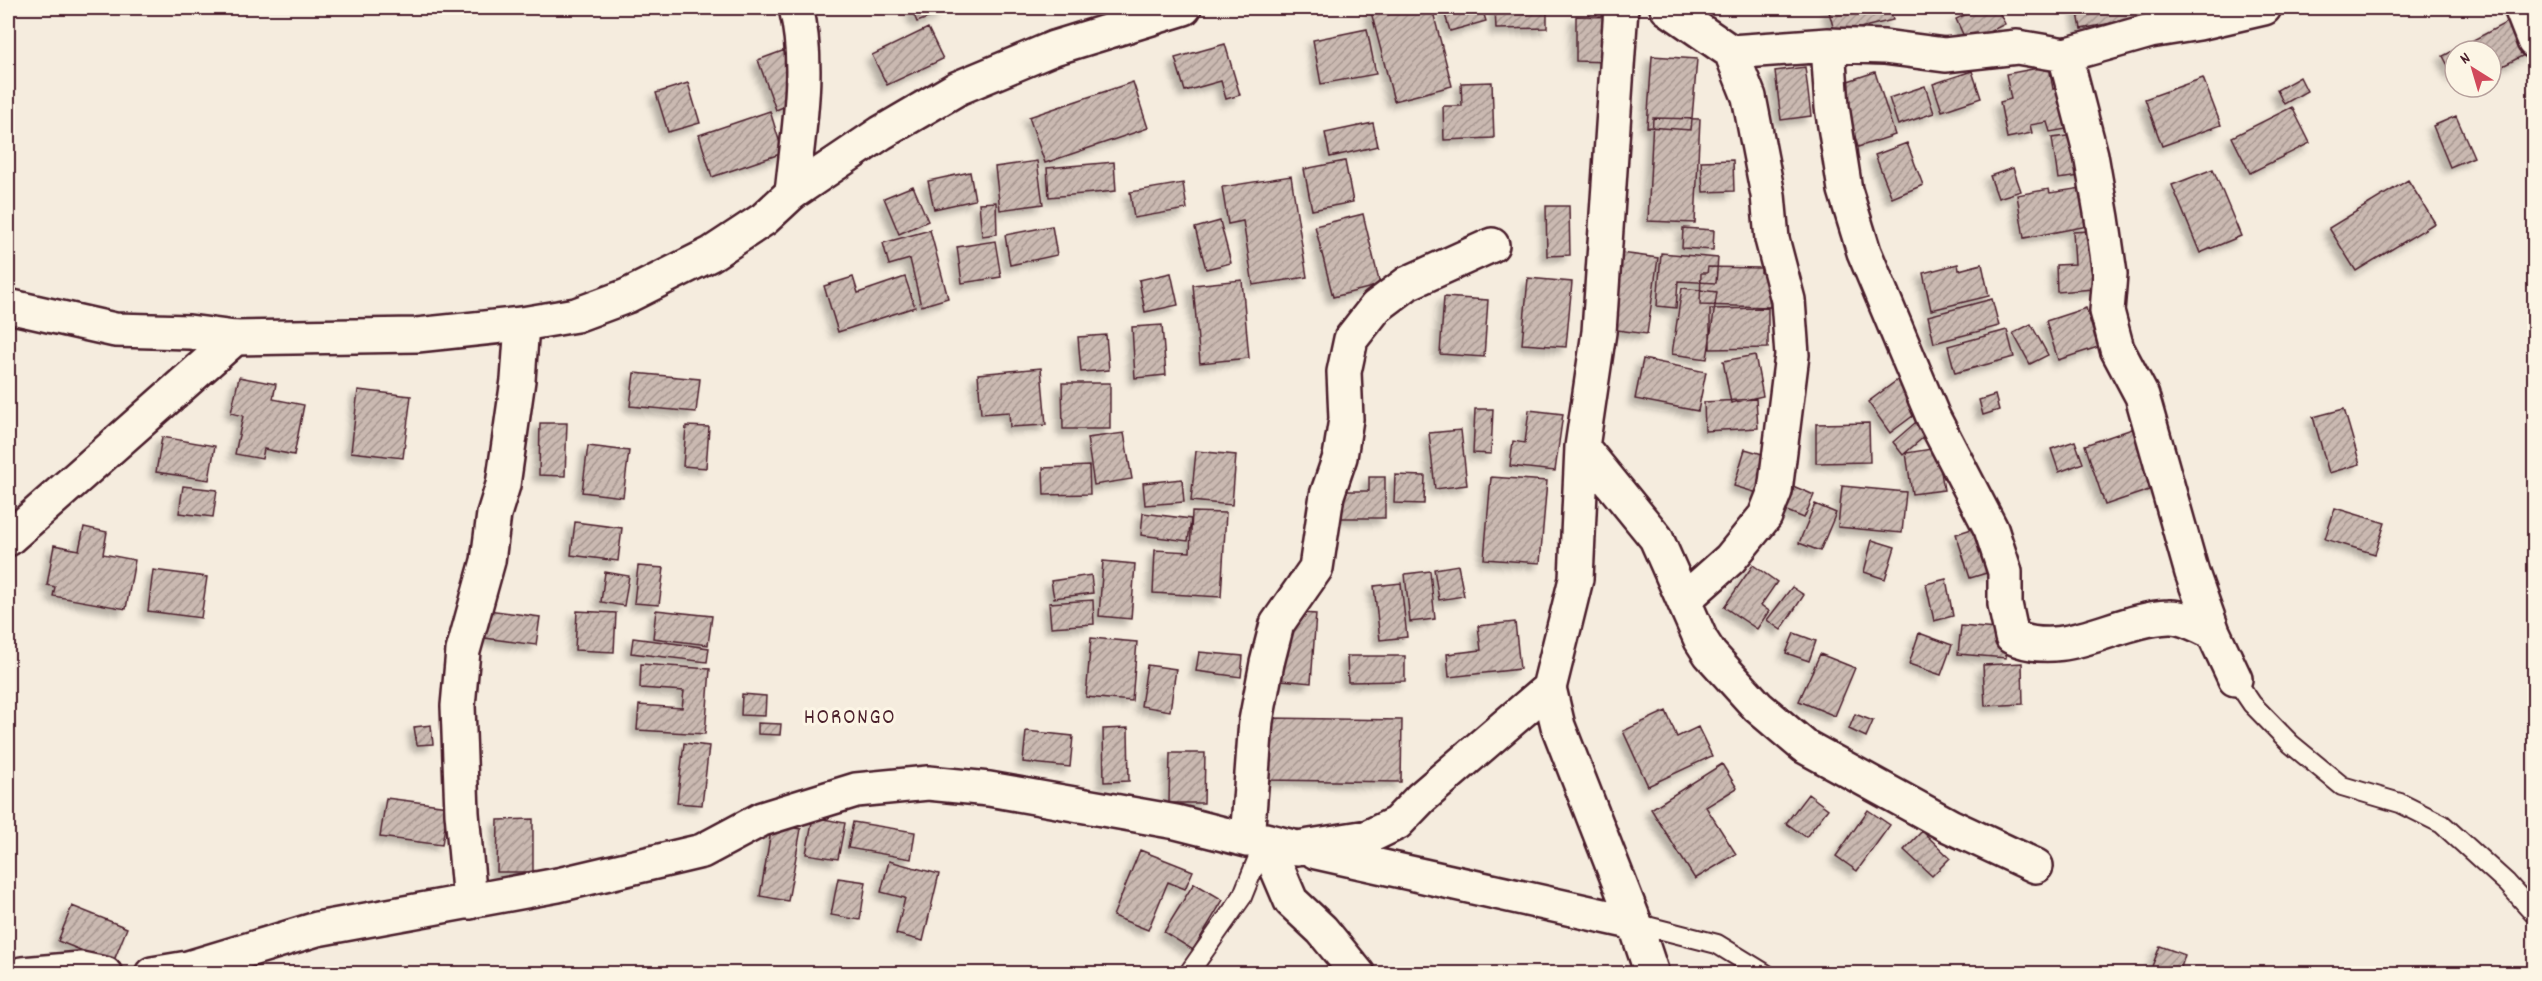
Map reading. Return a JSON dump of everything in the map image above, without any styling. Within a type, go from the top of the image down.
[{"type":"street","points":[[792,193],[800,113],[803,36],[796,8]]},
{"type":"street","points":[[8,306],[115,330],[189,332],[235,338],[417,335],[522,324],[576,315],[627,296],[711,254],[764,219],[792,193],[880,133],[958,88],[1054,48],[1184,8]]},
{"type":"street","points":[[1622,8],[1599,332],[1582,447],[1576,579],[1550,688],[1566,747],[1635,923],[1652,974]]},
{"type":"street","points":[[1667,8],[1731,52],[1749,97],[1766,184],[1772,239],[1788,300],[1792,355],[1775,490],[1765,516],[1730,559],[1684,600]]},
{"type":"street","points":[[1731,52],[1828,45],[1884,47],[1946,55],[2016,47],[2065,55],[2150,31],[2199,23],[2264,8]]},
{"type":"street","points":[[2521,8],[2535,41]]},
{"type":"street","points":[[1828,45],[1832,107],[1845,190],[1864,252],[1933,417],[1990,529],[2005,572],[2006,604],[2012,637],[2028,644],[2063,643],[2169,617],[2179,618],[2213,632]]},
{"type":"street","points":[[2065,55],[2091,155],[2103,218],[2110,273],[2107,311],[2117,349],[2142,396],[2192,573],[2213,632],[2235,679]]},
{"type":"street","points":[[1358,974],[1322,930],[1292,902],[1256,840],[1256,721],[1277,624],[1316,568],[1327,495],[1340,457],[1346,419],[1344,372],[1351,339],[1376,307],[1408,283],[1492,246]]},
{"type":"street","points":[[470,902],[458,706],[462,662],[488,561],[494,514],[503,484],[518,380],[522,324]]},
{"type":"street","points":[[8,539],[235,338]]},
{"type":"street","points":[[1582,447],[1656,538],[1710,654],[1758,707],[1804,746],[1950,826],[2036,866]]},
{"type":"street","points":[[1297,848],[1368,837],[1397,823],[1421,798],[1550,688]]},
{"type":"street","points":[[152,974],[188,968],[317,929],[558,885],[702,851],[762,819],[856,790],[928,783],[989,789],[1176,822],[1635,923]]},
{"type":"street","points":[[8,967],[20,974],[81,969],[105,974]]},
{"type":"lane","points":[[2235,679],[2252,704],[2291,744],[2342,786],[2400,802],[2442,824],[2535,913]]},
{"type":"lane","points":[[1188,974],[1242,897],[1256,840]]},
{"type":"lane","points":[[1635,923],[1717,944],[1766,974]]},
{"type":"building","points":[[911,8],[939,8],[941,13],[917,22]]},
{"type":"building","points":[[1370,8],[1432,8],[1452,86],[1394,101]]},
{"type":"building","points":[[1443,8],[1482,8],[1486,21],[1450,31]]},
{"type":"building","points":[[1495,8],[1547,8],[1547,28],[1496,29]]},
{"type":"building","points":[[1828,8],[1890,8],[1893,20],[1835,34]]},
{"type":"building","points":[[1979,8],[1997,8],[2005,24],[1967,43],[1956,19]]},
{"type":"building","points":[[2077,8],[2160,8],[2162,13],[2081,29]]},
{"type":"building","points":[[1576,16],[1609,17],[1608,62],[1576,61]]},
{"type":"building","points":[[2515,18],[2532,51],[2503,66],[2503,39],[2475,39]]},
{"type":"building","points":[[928,28],[943,59],[887,85],[872,55]]},
{"type":"building","points":[[1367,29],[1376,74],[1321,84],[1313,40]]},
{"type":"building","points":[[1225,44],[1240,95],[1226,99],[1221,81],[1185,91],[1175,58]]},
{"type":"building","points":[[785,50],[803,99],[776,110],[758,60]]},
{"type":"building","points":[[1652,56],[1697,59],[1691,130],[1647,127]]},
{"type":"building","points":[[2049,66],[2053,89],[2069,86],[2077,127],[2050,132],[2047,122],[2030,125],[2032,133],[2007,138],[2000,102],[2011,99],[2006,74]]},
{"type":"building","points":[[1805,67],[1811,116],[1781,120],[1775,71]]},
{"type":"building","points":[[1972,71],[1981,98],[1942,111],[1933,84]]},
{"type":"building","points":[[1875,72],[1895,135],[1858,147],[1839,84]]},
{"type":"building","points":[[2300,77],[2307,91],[2284,104],[2277,90]]},
{"type":"building","points":[[2203,78],[2221,125],[2162,146],[2145,99]]},
{"type":"building","points":[[1133,82],[1148,128],[1045,163],[1029,117]]},
{"type":"building","points":[[1492,82],[1494,138],[1444,140],[1443,106],[1462,106],[1461,83]]},
{"type":"building","points":[[688,83],[700,123],[668,132],[656,93]]},
{"type":"building","points":[[1925,86],[1934,113],[1898,125],[1889,98]]},
{"type":"building","points":[[2292,107],[2310,143],[2250,173],[2232,137]]},
{"type":"building","points":[[770,111],[783,153],[712,177],[699,135]]},
{"type":"building","points":[[2456,116],[2474,157],[2450,167],[2433,126]]},
{"type":"building","points":[[1653,118],[1700,119],[1695,223],[1648,221]]},
{"type":"building","points":[[1373,123],[1378,146],[1330,157],[1325,133]]},
{"type":"building","points":[[2082,134],[2088,175],[2058,179],[2052,138]]},
{"type":"building","points":[[1907,143],[1923,185],[1892,198],[1875,155]]},
{"type":"building","points":[[1733,160],[1734,191],[1703,192],[1701,161]]},
{"type":"building","points":[[1037,161],[1043,204],[1000,210],[995,167]]},
{"type":"building","points":[[1345,161],[1353,202],[1312,210],[1304,169]]},
{"type":"building","points":[[1114,162],[1116,191],[1049,197],[1047,168]]},
{"type":"building","points":[[2013,168],[2021,191],[1998,198],[1990,176]]},
{"type":"building","points":[[2213,169],[2241,236],[2200,253],[2172,185]]},
{"type":"building","points":[[970,172],[975,200],[934,209],[928,181]]},
{"type":"building","points":[[1291,176],[1307,277],[1253,285],[1243,221],[1228,224],[1222,187]]},
{"type":"building","points":[[2408,180],[2435,223],[2356,271],[2329,228]]},
{"type":"building","points":[[1183,183],[1187,209],[1134,218],[1130,192]]},
{"type":"building","points":[[913,186],[928,221],[899,234],[884,198]]},
{"type":"building","points":[[2081,188],[2088,226],[2024,238],[2017,195],[2049,189],[2050,193]]},
{"type":"building","points":[[996,202],[997,234],[982,236],[979,203]]},
{"type":"building","points":[[1546,206],[1569,206],[1570,255],[1547,256]]},
{"type":"building","points":[[1363,214],[1380,285],[1333,297],[1315,226]]},
{"type":"building","points":[[1220,221],[1231,263],[1206,269],[1195,228]]},
{"type":"building","points":[[1052,226],[1057,255],[1010,265],[1005,235]]},
{"type":"building","points":[[1683,228],[1714,230],[1713,250],[1682,248]]},
{"type":"building","points":[[930,230],[948,298],[921,306],[910,259],[889,265],[883,243]]},
{"type":"building","points":[[2103,230],[2106,288],[2057,292],[2056,265],[2075,264],[2073,232]]},
{"type":"building","points":[[995,241],[1001,277],[962,283],[957,247]]},
{"type":"building","points":[[1621,253],[1658,258],[1647,334],[1610,329]]},
{"type":"building","points":[[1661,253],[1718,258],[1716,283],[1678,281],[1676,308],[1657,306]]},
{"type":"building","points":[[1958,264],[1959,270],[1982,264],[1989,296],[1931,310],[1923,273]]},
{"type":"building","points":[[1708,267],[1761,268],[1761,273],[1771,274],[1770,307],[1700,305],[1701,273],[1707,273]]},
{"type":"building","points":[[1171,273],[1178,305],[1145,312],[1139,280]]},
{"type":"building","points":[[853,277],[858,293],[905,277],[915,307],[838,332],[824,286]]},
{"type":"building","points":[[1528,278],[1572,282],[1566,347],[1522,344]]},
{"type":"building","points":[[1242,280],[1249,358],[1200,363],[1193,285]]},
{"type":"building","points":[[1682,288],[1717,292],[1707,359],[1672,354]]},
{"type":"building","points":[[1444,297],[1488,300],[1484,357],[1440,354]]},
{"type":"building","points":[[1992,299],[1999,326],[1934,343],[1928,316]]},
{"type":"building","points":[[1768,308],[1768,348],[1710,349],[1710,309]]},
{"type":"building","points":[[2086,308],[2098,347],[2058,360],[2046,321]]},
{"type":"building","points":[[2031,324],[2048,355],[2030,364],[2013,333]]},
{"type":"building","points":[[1162,325],[1166,375],[1135,378],[1132,327]]},
{"type":"building","points":[[2007,330],[2014,357],[1955,373],[1948,346]]},
{"type":"building","points":[[1106,335],[1109,370],[1081,372],[1078,337]]},
{"type":"building","points":[[1755,355],[1763,396],[1731,403],[1723,361]]},
{"type":"building","points":[[1643,359],[1706,372],[1698,411],[1635,399]]},
{"type":"building","points":[[1041,368],[1046,425],[1010,427],[1009,412],[981,414],[978,374]]},
{"type":"building","points":[[634,373],[700,379],[696,412],[630,406]]},
{"type":"building","points":[[239,377],[276,384],[273,399],[304,405],[294,455],[264,449],[262,459],[235,454],[243,416],[231,413]]},
{"type":"building","points":[[1900,378],[1922,409],[1890,433],[1868,402]]},
{"type":"building","points":[[1062,383],[1110,383],[1110,429],[1063,429]]},
{"type":"building","points":[[358,390],[411,396],[403,458],[351,452]]},
{"type":"building","points":[[1995,395],[1999,410],[1983,415],[1979,400]]},
{"type":"building","points":[[1756,399],[1758,428],[1705,431],[1704,402]]},
{"type":"building","points":[[1475,409],[1493,409],[1491,454],[1473,453]]},
{"type":"building","points":[[2344,409],[2360,464],[2329,473],[2313,417]]},
{"type":"building","points":[[1529,410],[1563,414],[1555,471],[1510,466],[1513,441],[1525,443]]},
{"type":"building","points":[[1923,416],[1933,429],[1903,455],[1893,442]]},
{"type":"building","points":[[540,423],[567,423],[565,476],[539,475]]},
{"type":"building","points":[[1869,423],[1870,462],[1816,463],[1816,424]]},
{"type":"building","points":[[686,426],[709,427],[706,468],[683,466]]},
{"type":"building","points":[[2138,427],[2158,487],[2105,505],[2085,445]]},
{"type":"building","points":[[1461,430],[1467,485],[1435,489],[1429,433]]},
{"type":"building","points":[[1124,433],[1132,479],[1094,485],[1087,438]]},
{"type":"building","points":[[162,437],[215,446],[209,480],[156,472]]},
{"type":"building","points":[[2075,441],[2083,463],[2059,472],[2051,449]]},
{"type":"building","points":[[588,446],[629,451],[623,497],[582,492]]},
{"type":"building","points":[[1937,448],[1944,490],[1912,494],[1906,453]]},
{"type":"building","points":[[1745,449],[1773,457],[1761,494],[1734,486]]},
{"type":"building","points":[[1196,451],[1236,455],[1232,505],[1191,501]]},
{"type":"building","points":[[1089,466],[1090,494],[1044,495],[1043,468]]},
{"type":"building","points":[[1395,475],[1425,476],[1424,504],[1394,503]]},
{"type":"building","points":[[1369,477],[1385,477],[1385,518],[1338,518],[1338,491],[1369,491]]},
{"type":"building","points":[[1491,477],[1547,481],[1540,563],[1484,559]]},
{"type":"building","points":[[1182,479],[1184,502],[1145,505],[1143,483]]},
{"type":"building","points":[[183,486],[217,490],[213,517],[179,513]]},
{"type":"building","points":[[1793,486],[1814,495],[1804,518],[1782,509]]},
{"type":"building","points":[[1842,486],[1906,492],[1902,533],[1838,527]]},
{"type":"building","points":[[1815,504],[1836,513],[1820,551],[1799,543]]},
{"type":"building","points":[[2335,508],[2385,523],[2375,554],[2325,539]]},
{"type":"building","points":[[1192,512],[1226,513],[1221,597],[1153,593],[1155,550],[1190,552]]},
{"type":"building","points":[[1143,513],[1191,519],[1188,541],[1141,535]]},
{"type":"building","points":[[575,522],[622,528],[618,561],[571,555]]},
{"type":"building","points":[[1987,524],[2000,569],[1970,578],[1956,534]]},
{"type":"building","points":[[84,527],[107,532],[103,554],[135,560],[126,609],[53,596],[55,587],[47,585],[54,545],[79,550]]},
{"type":"building","points":[[1872,540],[1895,547],[1885,579],[1864,572]]},
{"type":"building","points":[[1103,561],[1135,564],[1131,619],[1099,616]]},
{"type":"building","points":[[1458,565],[1464,596],[1439,600],[1434,569]]},
{"type":"building","points":[[1753,565],[1777,582],[1761,605],[1769,611],[1757,629],[1724,607]]},
{"type":"building","points":[[638,566],[664,568],[659,605],[634,603]]},
{"type":"building","points":[[153,570],[207,577],[201,618],[148,611]]},
{"type":"building","points":[[1430,571],[1435,619],[1410,622],[1405,574]]},
{"type":"building","points":[[605,572],[629,576],[624,606],[601,602]]},
{"type":"building","points":[[1091,575],[1093,593],[1054,598],[1051,581]]},
{"type":"building","points":[[1946,579],[1953,616],[1934,621],[1926,584]]},
{"type":"building","points":[[1401,583],[1407,637],[1380,640],[1374,586]]},
{"type":"building","points":[[1792,587],[1804,595],[1781,630],[1767,620]]},
{"type":"building","points":[[1093,600],[1094,624],[1051,627],[1049,603]]},
{"type":"building","points":[[488,610],[540,617],[536,645],[485,638]]},
{"type":"building","points":[[656,610],[712,616],[708,645],[653,638]]},
{"type":"building","points":[[577,611],[616,613],[614,652],[575,650]]},
{"type":"building","points":[[1287,612],[1316,614],[1311,683],[1282,680]]},
{"type":"building","points":[[1515,622],[1520,669],[1449,677],[1447,654],[1481,650],[1478,626]]},
{"type":"building","points":[[1961,626],[2008,630],[2006,658],[1958,654]]},
{"type":"building","points":[[1794,633],[1816,641],[1809,661],[1786,653]]},
{"type":"building","points":[[1919,633],[1952,645],[1941,675],[1909,664]]},
{"type":"building","points":[[633,638],[709,648],[707,662],[631,653]]},
{"type":"building","points":[[1091,638],[1137,642],[1132,701],[1086,697]]},
{"type":"building","points":[[1199,652],[1243,656],[1241,677],[1196,671]]},
{"type":"building","points":[[1820,654],[1855,668],[1835,716],[1799,701]]},
{"type":"building","points":[[1347,656],[1405,656],[1405,681],[1348,682]]},
{"type":"building","points":[[2022,663],[2023,704],[1985,706],[1983,665]]},
{"type":"building","points":[[641,664],[710,669],[705,734],[637,730],[639,705],[682,708],[684,691],[640,688]]},
{"type":"building","points":[[1147,665],[1176,669],[1170,711],[1141,706]]},
{"type":"building","points":[[742,694],[766,696],[765,716],[741,715]]},
{"type":"building","points":[[1666,711],[1677,737],[1698,727],[1712,756],[1648,786],[1623,731]]},
{"type":"building","points":[[1855,714],[1873,721],[1866,737],[1849,729]]},
{"type":"building","points":[[1269,718],[1402,720],[1401,782],[1268,780]]},
{"type":"building","points":[[758,723],[781,724],[780,735],[758,734]]},
{"type":"building","points":[[431,725],[433,744],[417,745],[414,727]]},
{"type":"building","points":[[1128,728],[1129,781],[1104,782],[1103,729]]},
{"type":"building","points":[[1026,731],[1073,736],[1070,767],[1023,762]]},
{"type":"building","points":[[684,743],[709,746],[702,805],[677,803]]},
{"type":"building","points":[[1170,753],[1205,753],[1204,803],[1169,803]]},
{"type":"building","points":[[1722,764],[1737,788],[1706,807],[1736,854],[1695,879],[1651,809]]},
{"type":"building","points":[[1808,794],[1828,809],[1806,837],[1786,823]]},
{"type":"building","points":[[386,798],[448,806],[442,845],[380,837]]},
{"type":"building","points":[[1868,810],[1890,825],[1857,871],[1836,856]]},
{"type":"building","points":[[813,817],[845,823],[838,859],[806,854]]},
{"type":"building","points":[[533,819],[533,872],[497,872],[498,820]]},
{"type":"building","points":[[853,822],[915,832],[911,859],[848,848]]},
{"type":"building","points":[[772,825],[801,829],[788,901],[760,896]]},
{"type":"building","points":[[1922,831],[1950,858],[1932,876],[1904,850]]},
{"type":"building","points":[[1140,850],[1193,871],[1185,889],[1168,882],[1148,930],[1113,916]]},
{"type":"building","points":[[889,861],[939,874],[923,941],[896,934],[905,898],[881,892]]},
{"type":"building","points":[[838,878],[866,882],[860,920],[831,915]]},
{"type":"building","points":[[1194,883],[1223,900],[1193,950],[1164,932]]},
{"type":"building","points":[[72,906],[127,928],[113,963],[58,941]]},
{"type":"building","points":[[2160,946],[2185,955],[2179,974],[2149,974]]},
{"type":"district","name":"HORONGO","points":[[850,715]]}]
